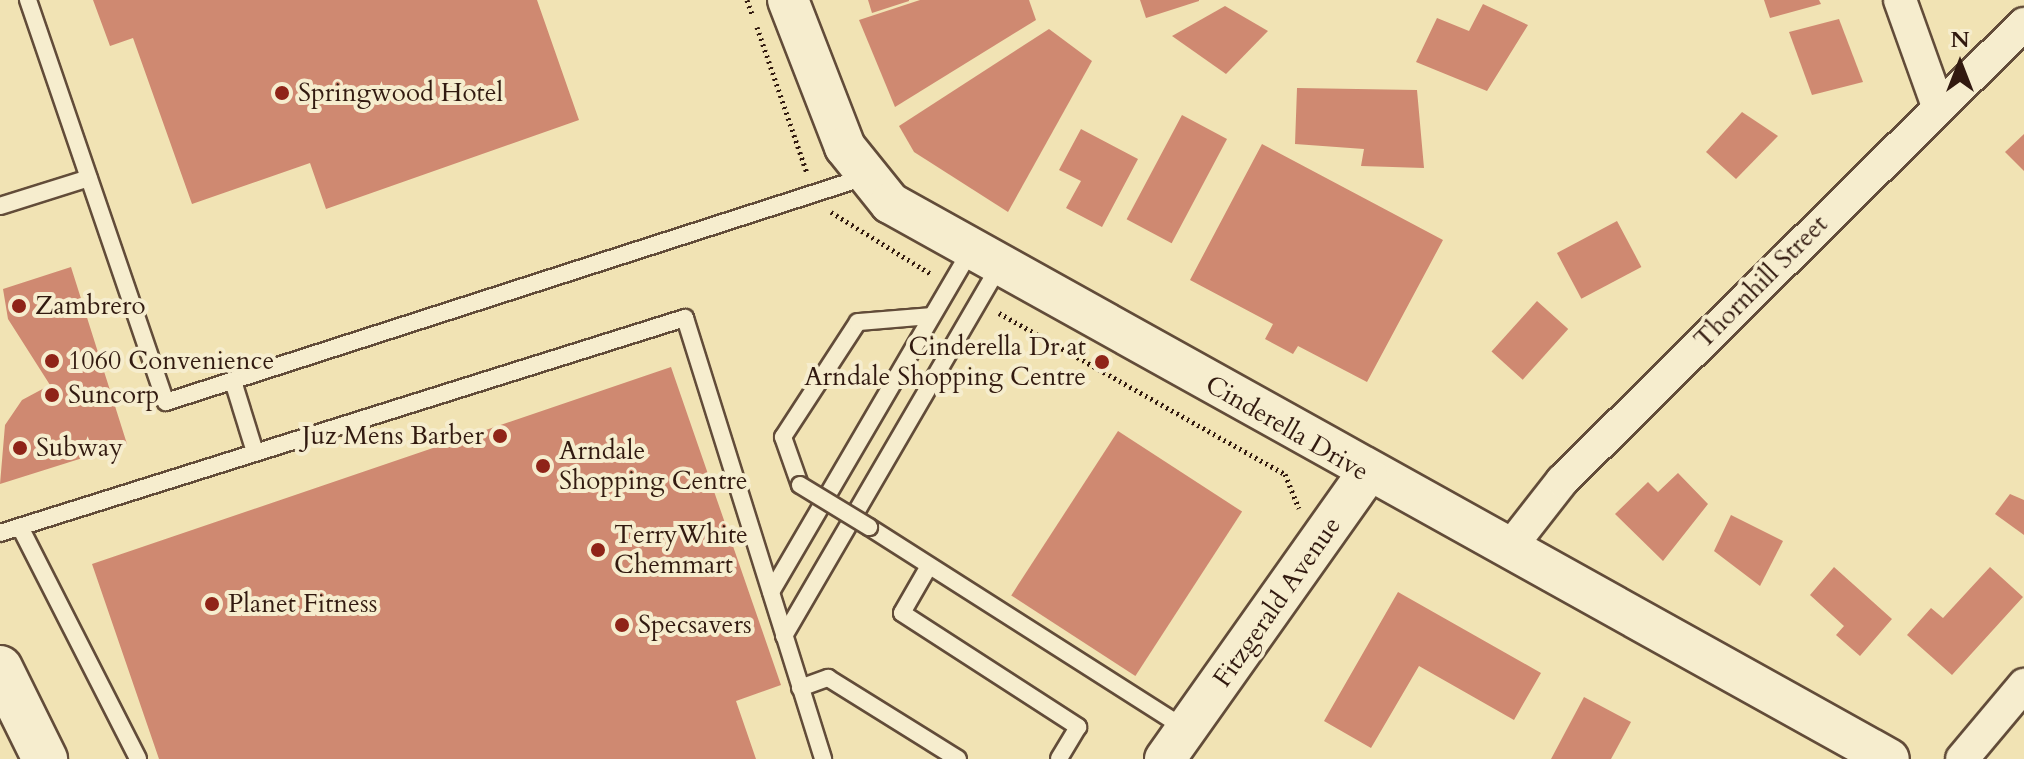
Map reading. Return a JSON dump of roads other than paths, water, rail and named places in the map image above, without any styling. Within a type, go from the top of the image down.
[{"type":"main road","points":[[0,668],[45,759]]},
{"type":"street","name":"Cinderella Drive","points":[[788,0],[819,88],[865,177],[890,203],[1367,474],[1889,759]]},
{"type":"street","points":[[1900,0],[1938,106]]},
{"type":"street","name":"Thornhill Street","points":[[1508,550],[1562,481],[2024,24]]},
{"type":"street","name":"Fitzgerald Avenue","points":[[1175,749],[1367,474]]},
{"type":"street","points":[[1962,759],[2024,685]]},
{"type":"lane","points":[[28,0],[166,402],[865,177]]},
{"type":"lane","points":[[0,206],[89,178]]},
{"type":"lane","points":[[771,592],[931,316],[984,259]]},
{"type":"lane","points":[[784,636],[984,259]]},
{"type":"lane","points":[[931,316],[858,322],[783,437],[800,485],[929,566],[1175,749]]},
{"type":"lane","points":[[0,533],[685,318],[823,759]]},
{"type":"lane","points":[[233,381],[255,452]]},
{"type":"lane","points":[[20,527],[138,759]]},
{"type":"lane","points":[[929,566],[902,613],[1078,727],[1059,759]]},
{"type":"lane","points":[[800,688],[828,678],[958,759]]},
{"type":"place","name":"Springwood Hotel","points":[[282,93]]},
{"type":"place","name":"Zambrero","points":[[19,306]]},
{"type":"place","name":"1060 Convenience","points":[[52,361]]},
{"type":"place","name":"Cinderella Dr at Arndale Shopping Centre","points":[[1102,362]]},
{"type":"place","name":"Suncorp","points":[[52,395]]},
{"type":"place","name":"Juz Mens Barber","points":[[500,436]]},
{"type":"place","name":"Subway","points":[[20,448]]},
{"type":"place","name":"Arndale Shopping Centre","points":[[543,466]]},
{"type":"place","name":"TerryWhite Chemmart","points":[[598,550]]},
{"type":"place","name":"Planet Fitness","points":[[212,604]]},
{"type":"place","name":"Specsavers","points":[[622,625]]}]
